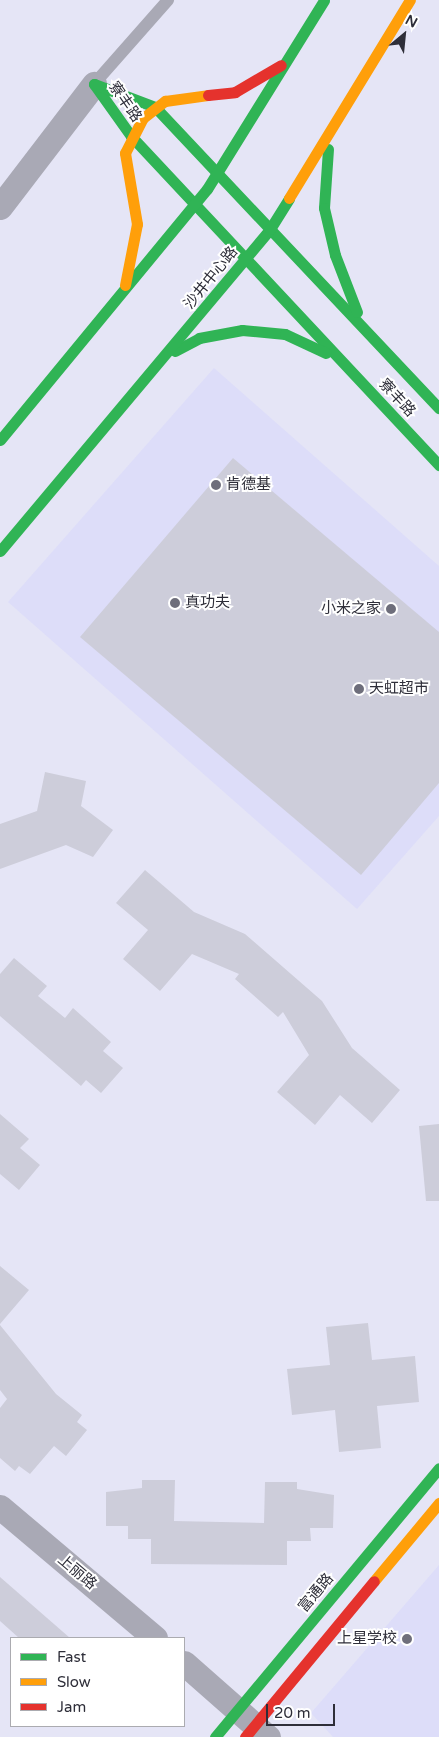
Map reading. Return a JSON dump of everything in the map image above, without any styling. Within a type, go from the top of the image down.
[{"type":"street","points":[[0,440],[195,205],[218,173],[324,0]]},
{"type":"street","name":"沙井中心路","points":[[0,551],[162,361],[270,229],[333,131],[410,0]]},
{"type":"street","points":[[121,295],[133,260],[138,224],[126,171],[125,153],[131,136],[155,107],[178,98],[234,92],[266,77],[291,55]]},
{"type":"street","name":"寮丰路","points":[[94,84],[155,107],[439,408]]},
{"type":"street","name":"寮丰路","points":[[94,84],[131,136],[439,465]]},
{"type":"street","points":[[0,207],[94,84]]},
{"type":"street","points":[[333,131],[324,166],[326,216],[344,282],[370,335]]},
{"type":"street","points":[[162,361],[199,338],[263,330],[302,341],[347,367]]},
{"type":"street","name":"富通路","points":[[251,1727],[439,1468]]},
{"type":"street","name":"富通路","points":[[215,1737],[251,1727],[439,1503]]},
{"type":"street","name":"上丽路","points":[[0,1507],[154,1637]]},
{"type":"street","points":[[185,1664],[251,1727]]},
{"type":"lane","points":[[94,84],[168,0]]},
{"type":"shaded area","points":[[214,368],[439,566],[439,816],[357,909],[8,602]]},
{"type":"shaded area","name":"上星学校","points":[[439,1565],[439,1737],[333,1737],[311,1713]]},
{"type":"building","points":[[233,458],[439,632],[439,783],[361,875],[80,637]]},
{"type":"building","points":[[45,772],[86,781],[81,806],[113,830],[93,857],[66,845],[0,869],[0,824],[37,811]]},
{"type":"building","points":[[145,870],[194,912],[245,934],[322,1001],[352,1048],[400,1090],[372,1123],[340,1095],[315,1125],[277,1092],[309,1055],[283,1012],[278,1017],[235,979],[239,974],[192,954],[160,991],[123,959],[148,930],[116,903]]},
{"type":"building","points":[[14,958],[47,986],[38,996],[65,1018],[73,1008],[111,1042],[103,1051],[123,1068],[101,1093],[86,1080],[81,1086],[0,1016],[0,974]]},
{"type":"building","points":[[0,1114],[29,1139],[20,1148],[40,1165],[19,1190],[0,1174]]},
{"type":"building","points":[[439,1124],[439,1201],[426,1201],[419,1126]]},
{"type":"building","points":[[0,1266],[29,1290],[0,1324]]},
{"type":"building","points":[[368,1323],[372,1360],[415,1356],[419,1402],[377,1406],[381,1448],[339,1452],[335,1410],[292,1415],[287,1369],[330,1365],[326,1327]]},
{"type":"building","points":[[0,1325],[56,1394],[82,1415],[77,1422],[87,1430],[66,1456],[54,1446],[30,1474],[19,1466],[15,1471],[0,1458],[0,1408],[7,1399],[0,1390]]},
{"type":"building","points":[[142,1480],[175,1480],[174,1521],[264,1523],[265,1482],[297,1482],[297,1489],[334,1495],[333,1528],[310,1528],[311,1541],[287,1541],[287,1565],[151,1564],[151,1539],[128,1539],[128,1526],[106,1526],[106,1492],[142,1488]]},
{"type":"building","points":[[0,1577],[69,1637],[18,1637],[0,1621]]},
{"type":"traffic: fast","points":[[0,440],[207,189],[324,0]]},
{"type":"traffic: fast","points":[[94,84],[131,136],[439,465]]},
{"type":"traffic: fast","points":[[94,84],[155,107],[439,408]]},
{"type":"traffic: fast","points":[[328,149],[324,208],[335,255],[357,312]]},
{"type":"traffic: fast","points":[[0,551],[270,229],[289,198]]},
{"type":"traffic: fast","points":[[175,351],[199,338],[242,330],[285,334],[326,353]]},
{"type":"traffic: fast","points":[[215,1737],[439,1468]]},
{"type":"traffic: slow","points":[[289,198],[410,0]]},
{"type":"traffic: slow","points":[[125,285],[137,224],[125,153],[143,118],[165,101],[208,95]]},
{"type":"traffic: slow","points":[[374,1581],[439,1503]]},
{"type":"traffic: jam","points":[[208,95],[235,92],[281,65]]},
{"type":"traffic: jam","points":[[245,1737],[374,1581]]},
{"type":"place","name":"肯德基","points":[[216,485]]},
{"type":"place","name":"真功夫","points":[[175,603]]},
{"type":"place","name":"小米之家","points":[[391,609]]},
{"type":"place","name":"天虹超市","points":[[359,689]]},
{"type":"place","name":"上星学校","points":[[407,1639]]}]
